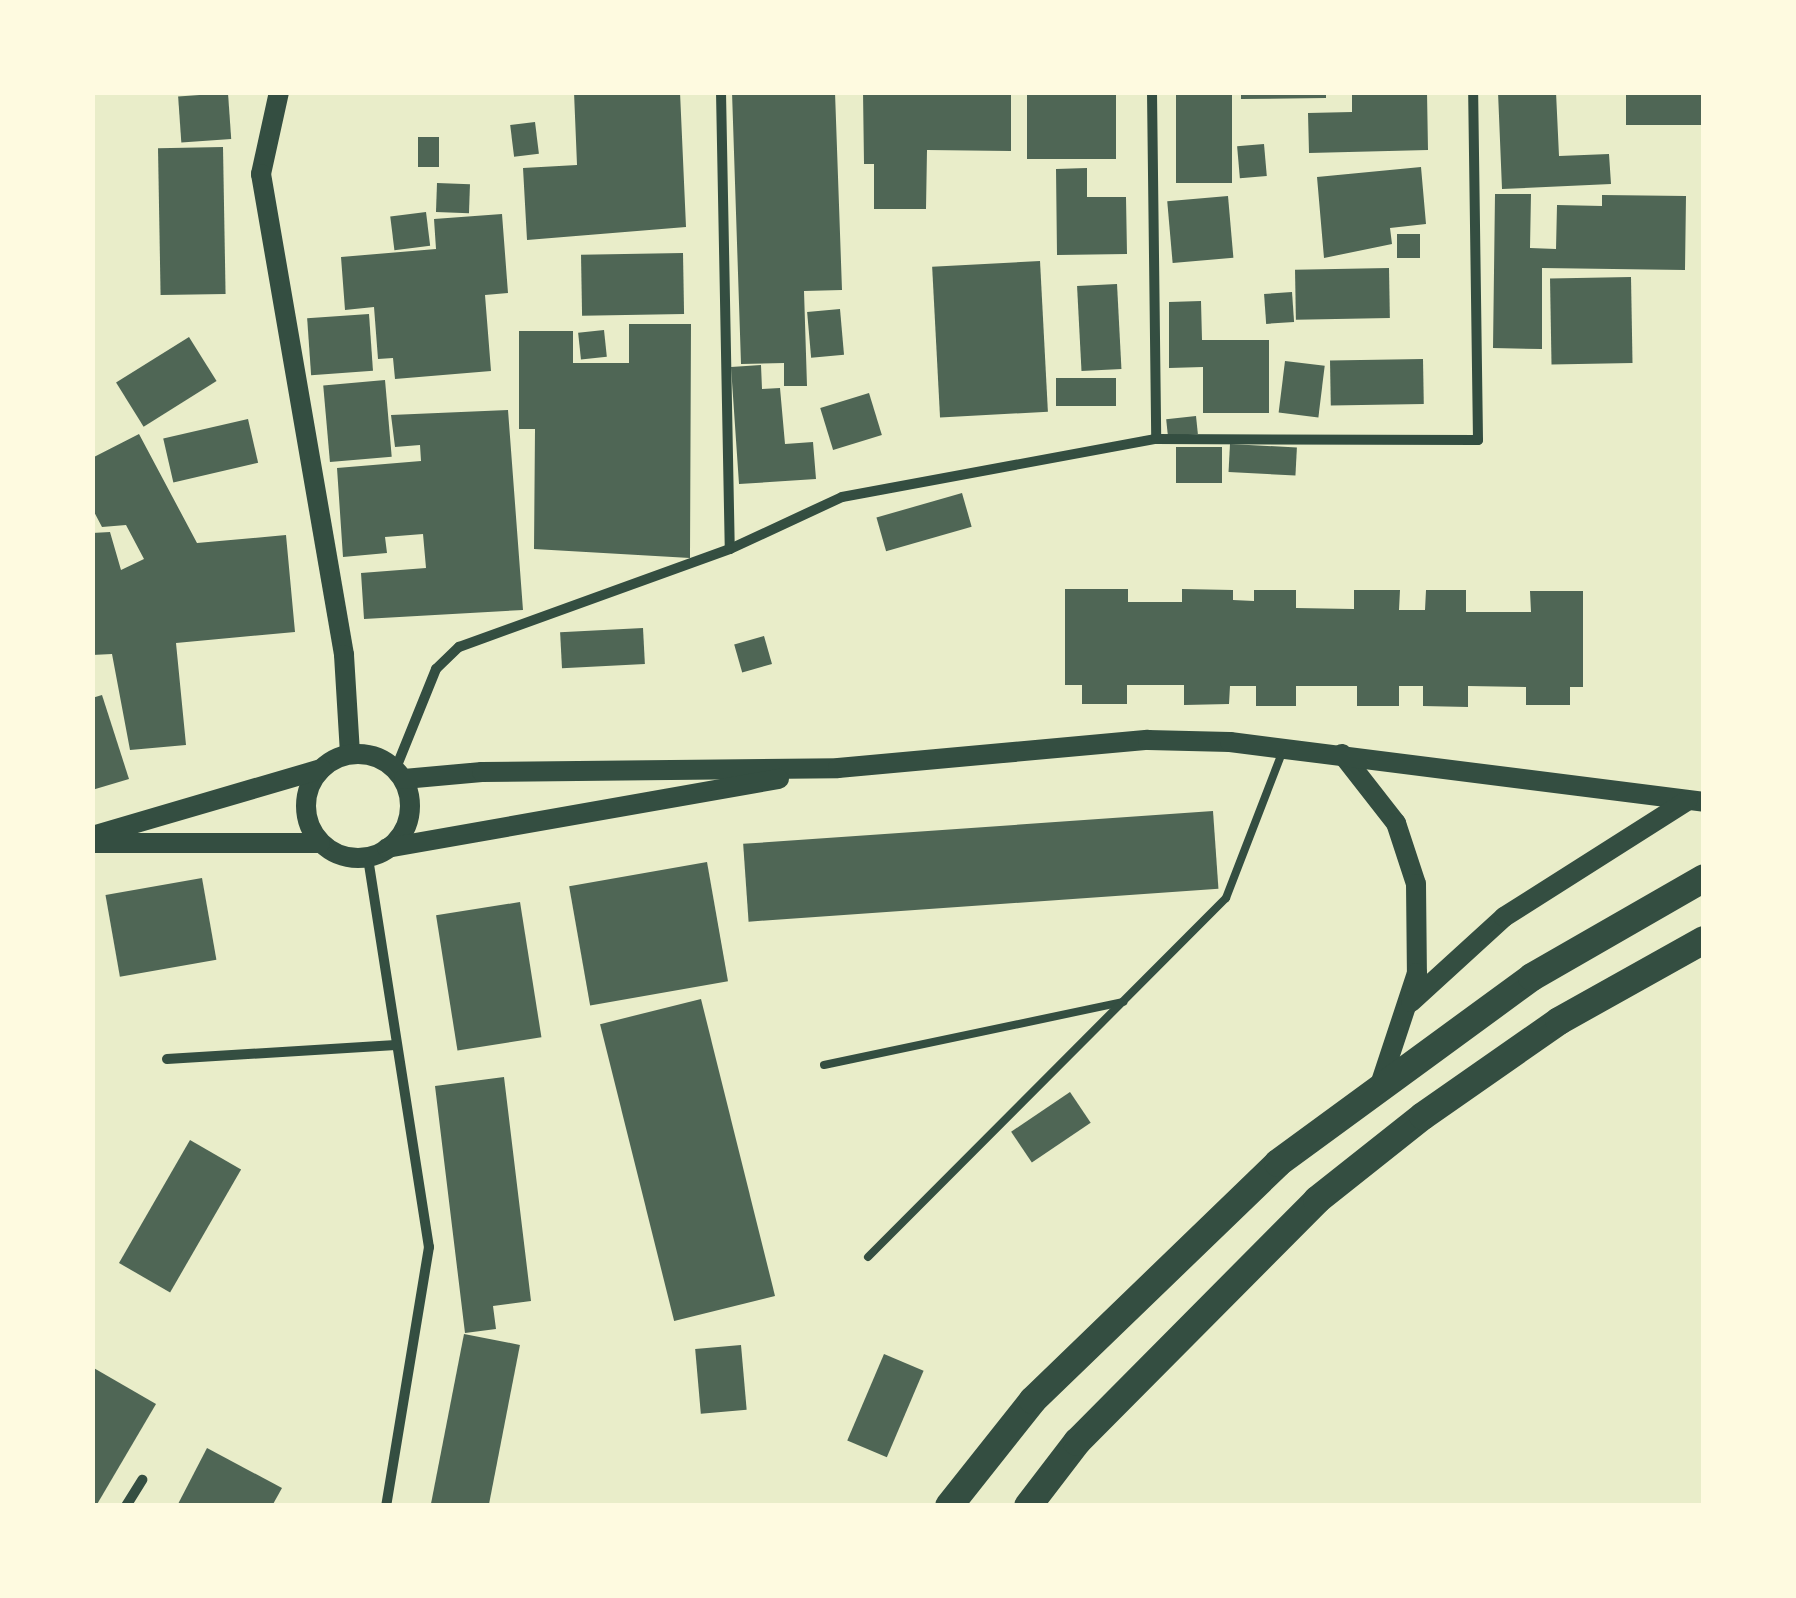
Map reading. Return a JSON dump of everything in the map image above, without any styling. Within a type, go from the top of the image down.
[{"type":"highway","points":[[949,1506],[1033,1400],[1278,1164],[1381,1082],[1532,977],[1704,878]]},
{"type":"highway","points":[[1028,1506],[1077,1442],[1318,1200],[1422,1116],[1559,1021],[1704,940]]},
{"type":"main road","points":[[279,92],[261,174],[344,656],[350,754]]},
{"type":"main road","points":[[92,840],[321,769],[350,754],[367,753],[400,773],[838,768],[1148,740],[1285,746],[1695,802]]},
{"type":"main road","points":[[1342,754],[1396,824],[1409,856],[1420,943],[1410,1003],[1381,1082]]},
{"type":"main road","points":[[321,769],[305,806],[320,842],[334,853],[378,853],[838,768]]},
{"type":"main road","points":[[378,853],[405,829],[412,804],[400,773]]},
{"type":"main road","points":[[1410,1003],[1504,916],[1695,802]]},
{"type":"main road","points":[[92,840],[320,842]]},
{"type":"street","points":[[720,92],[730,549]]},
{"type":"street","points":[[1152,92],[1156,439]]},
{"type":"street","points":[[400,773],[436,669],[460,647],[730,549],[842,497],[1156,439],[1478,440],[1473,92]]},
{"type":"street","points":[[378,853],[396,1045],[429,1247],[386,1506]]},
{"type":"street","points":[[167,1059],[396,1045]]},
{"type":"street","points":[[126,1506],[142,1480]]},
{"type":"lane","points":[[868,1257],[1226,898],[1285,746]]},
{"type":"lane","points":[[824,1065],[1122,1002]]},
{"type":"building","points":[[574,92],[680,92],[686,227],[527,240],[523,168],[577,165]]},
{"type":"building","points":[[732,92],[835,92],[842,290],[804,291],[807,386],[784,386],[784,363],[741,364]]},
{"type":"building","points":[[863,92],[1011,92],[1011,151],[927,150],[926,209],[874,209],[874,164],[864,164]]},
{"type":"building","points":[[1027,92],[1116,92],[1116,159],[1027,159]]},
{"type":"building","points":[[1176,92],[1232,92],[1232,183],[1176,183]]},
{"type":"building","points":[[1241,92],[1326,92],[1326,98],[1241,99]]},
{"type":"building","points":[[1352,92],[1427,92],[1428,150],[1309,153],[1308,113],[1352,112]]},
{"type":"building","points":[[1498,92],[1556,92],[1559,156],[1609,154],[1611,184],[1502,189]]},
{"type":"building","points":[[1626,92],[1704,92],[1704,125],[1626,125]]},
{"type":"building","points":[[228,93],[231,139],[181,142],[178,96]]},
{"type":"building","points":[[535,122],[539,154],[514,157],[510,125]]},
{"type":"building","points":[[418,137],[439,137],[439,167],[418,167]]},
{"type":"building","points":[[1264,144],[1267,176],[1240,178],[1237,146]]},
{"type":"building","points":[[223,147],[226,294],[161,295],[158,148]]},
{"type":"building","points":[[1421,167],[1426,224],[1390,228],[1392,244],[1324,258],[1317,177]]},
{"type":"building","points":[[1087,168],[1087,197],[1126,197],[1127,254],[1057,255],[1056,169]]},
{"type":"building","points":[[437,183],[470,184],[469,213],[436,212]]},
{"type":"building","points":[[1495,194],[1531,194],[1530,248],[1556,249],[1557,205],[1602,206],[1602,195],[1686,196],[1685,270],[1542,268],[1542,349],[1493,348]]},
{"type":"building","points":[[1228,196],[1233,258],[1173,263],[1167,201]]},
{"type":"building","points":[[426,212],[430,246],[394,250],[390,216]]},
{"type":"building","points":[[502,214],[508,293],[485,295],[491,371],[395,379],[393,358],[378,359],[374,307],[345,310],[341,257],[436,249],[434,219]]},
{"type":"building","points":[[1397,234],[1420,234],[1420,258],[1397,258]]},
{"type":"building","points":[[683,253],[684,314],[582,316],[581,255]]},
{"type":"building","points":[[1040,261],[1048,412],[940,417],[932,267]]},
{"type":"building","points":[[1389,268],[1390,318],[1296,320],[1295,270]]},
{"type":"building","points":[[1631,277],[1633,363],[1552,364],[1550,278]]},
{"type":"building","points":[[1117,284],[1121,369],[1082,371],[1077,286]]},
{"type":"building","points":[[1292,292],[1294,322],[1266,324],[1264,294]]},
{"type":"building","points":[[1201,301],[1202,340],[1269,340],[1269,413],[1203,413],[1203,367],[1169,368],[1169,302]]},
{"type":"building","points":[[840,309],[844,355],[811,358],[807,312]]},
{"type":"building","points":[[369,314],[373,371],[311,375],[307,318]]},
{"type":"building","points":[[629,324],[691,324],[690,558],[534,549],[535,429],[519,429],[519,331],[573,331],[573,363],[629,363]]},
{"type":"building","points":[[604,330],[607,357],[581,360],[578,333]]},
{"type":"building","points":[[189,337],[217,381],[144,427],[116,383]]},
{"type":"building","points":[[1423,359],[1424,404],[1331,406],[1330,361]]},
{"type":"building","points":[[1285,361],[1325,366],[1318,417],[1279,413]]},
{"type":"building","points":[[761,365],[762,389],[780,388],[785,444],[813,442],[816,479],[739,484],[731,367]]},
{"type":"building","points":[[1056,378],[1116,378],[1116,406],[1056,406]]},
{"type":"building","points":[[385,380],[392,457],[330,462],[323,385]]},
{"type":"building","points":[[869,393],[882,435],[833,450],[820,408]]},
{"type":"building","points":[[508,410],[523,610],[364,619],[361,573],[426,568],[423,534],[385,537],[387,553],[343,557],[337,468],[421,461],[420,445],[395,447],[391,415]]},
{"type":"building","points":[[1196,416],[1198,434],[1168,437],[1166,419]]},
{"type":"building","points":[[248,419],[258,463],[173,482],[163,439]]},
{"type":"building","points":[[139,434],[197,543],[286,535],[295,632],[176,643],[186,745],[130,750],[112,654],[92,655],[92,533],[110,532],[121,570],[144,559],[126,525],[102,527],[92,508],[92,458]]},
{"type":"building","points":[[1230,444],[1297,448],[1295,475],[1229,472]]},
{"type":"building","points":[[1176,447],[1222,447],[1222,483],[1176,483]]},
{"type":"building","points":[[962,493],[972,527],[886,551],[876,518]]},
{"type":"building","points":[[1065,589],[1128,589],[1128,602],[1182,602],[1182,589],[1233,590],[1233,600],[1254,601],[1254,590],[1296,590],[1296,608],[1354,609],[1354,590],[1400,590],[1399,610],[1425,610],[1426,590],[1466,590],[1466,612],[1531,612],[1530,591],[1583,591],[1583,687],[1570,687],[1570,705],[1526,705],[1526,687],[1468,686],[1468,707],[1423,706],[1423,686],[1399,686],[1399,706],[1357,706],[1357,686],[1296,686],[1296,706],[1256,706],[1256,686],[1230,686],[1229,704],[1184,705],[1184,685],[1127,685],[1127,704],[1082,704],[1082,685],[1065,685]]},
{"type":"building","points":[[643,628],[645,664],[562,668],[560,632]]},
{"type":"building","points":[[764,636],[772,664],[742,672],[734,645]]},
{"type":"building","points":[[102,695],[129,779],[92,790],[92,698]]},
{"type":"building","points":[[1213,811],[1218,889],[749,922],[743,844]]},
{"type":"building","points":[[707,862],[728,981],[590,1005],[569,886]]},
{"type":"building","points":[[202,878],[216,960],[120,977],[105,895]]},
{"type":"building","points":[[520,902],[541,1037],[457,1051],[436,915]]},
{"type":"building","points":[[701,999],[775,1296],[674,1321],[600,1024]]},
{"type":"building","points":[[504,1077],[531,1301],[493,1306],[496,1329],[465,1333],[435,1086]]},
{"type":"building","points":[[1070,1092],[1091,1123],[1032,1162],[1011,1132]]},
{"type":"building","points":[[190,1140],[241,1170],[170,1292],[119,1263]]},
{"type":"building","points":[[464,1334],[520,1345],[489,1506],[431,1506]]},
{"type":"building","points":[[741,1345],[747,1410],[701,1414],[695,1349]]},
{"type":"building","points":[[884,1354],[924,1371],[887,1457],[847,1441]]},
{"type":"building","points":[[92,1367],[156,1404],[96,1506],[92,1506]]},
{"type":"building","points":[[207,1448],[282,1488],[272,1506],[177,1506]]}]
